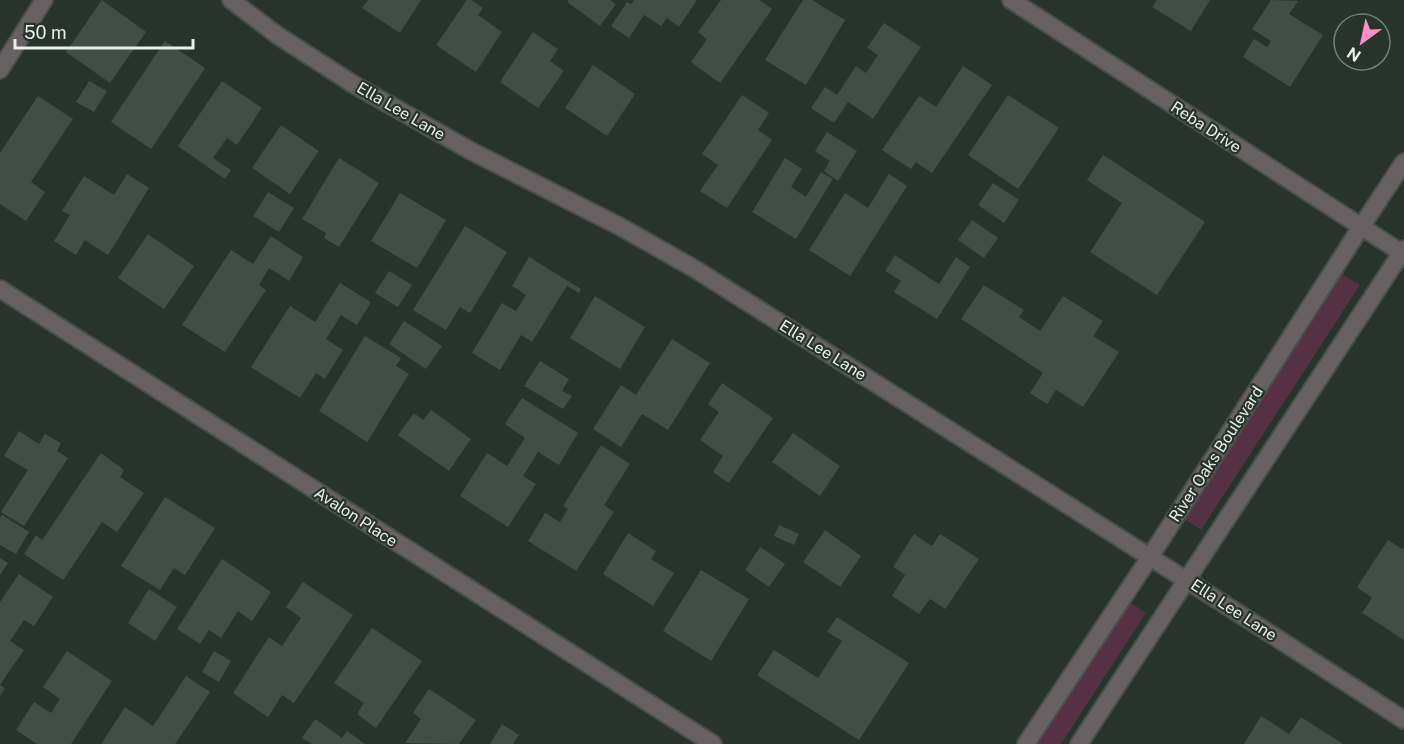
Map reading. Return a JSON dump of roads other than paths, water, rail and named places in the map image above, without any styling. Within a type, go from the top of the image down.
[{"type":"street","points":[[0,70],[44,0]]},
{"type":"street","name":"Ella Lee Lane","points":[[231,0],[278,35],[353,84],[471,151],[619,226],[695,269],[1404,720]]},
{"type":"street","name":"Reba Drive","points":[[1011,0],[1361,227],[1403,251]]},
{"type":"street","name":"River Oaks Boulevard","points":[[1026,744],[1150,557],[1404,162]]},
{"type":"street","points":[[1079,744],[1403,251]]},
{"type":"street","name":"Avalon Place","points":[[0,289],[713,744]]}]
